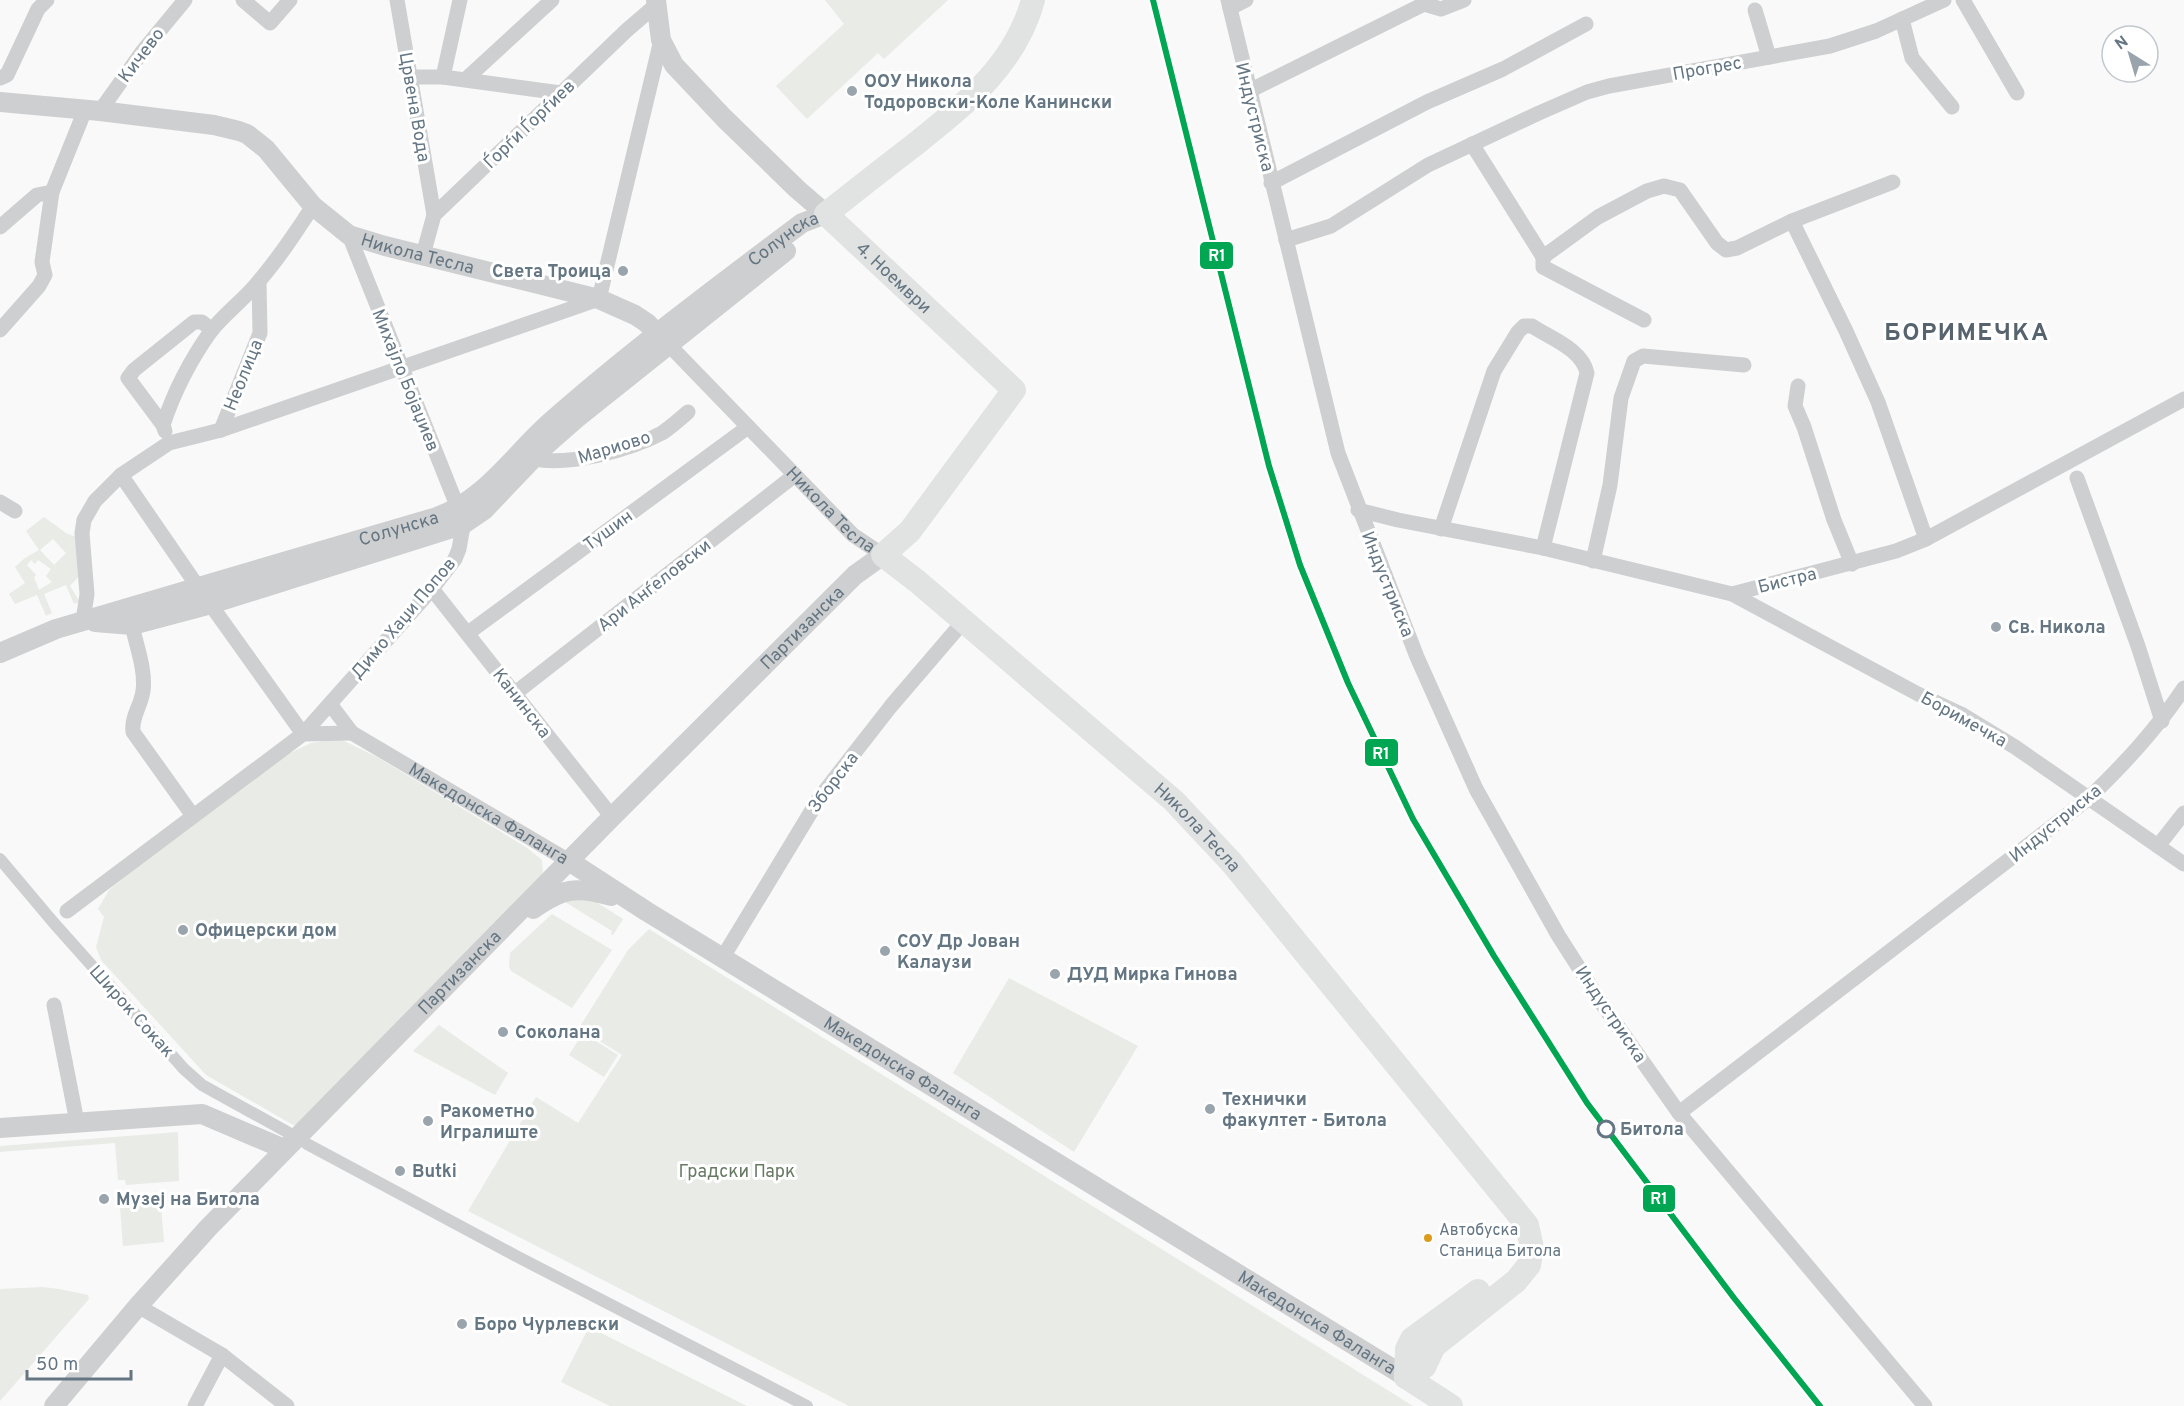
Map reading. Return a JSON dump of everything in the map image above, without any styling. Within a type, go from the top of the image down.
[{"type":"main road","points":[[826,214],[967,103],[1005,59],[1027,22],[1033,0]]},
{"type":"main road","name":"4. Ноември","points":[[826,214],[1014,390],[910,531],[883,555]]},
{"type":"main road","name":"Никола Тесла","points":[[883,555],[918,582],[1174,801],[1232,863],[1527,1225],[1532,1248],[1529,1265],[1516,1281],[1434,1346],[1424,1367],[1406,1377]]},
{"type":"main road","name":"Македонска Фаланга","points":[[1406,1377],[1451,1406]]},
{"type":"street","points":[[0,78],[7,75],[38,9],[47,0]]},
{"type":"street","name":"Кичево","points":[[0,330],[39,286],[45,274],[42,262],[52,192],[93,111],[185,0]]},
{"type":"street","points":[[243,0],[270,23],[290,0]]},
{"type":"street","name":"Црвена Вода","points":[[397,0],[434,215]]},
{"type":"street","points":[[443,76],[460,0]]},
{"type":"street","points":[[466,79],[552,0]]},
{"type":"street","points":[[1229,4],[1246,0]]},
{"type":"street","points":[[1248,91],[1425,2],[1441,9],[1464,0]]},
{"type":"street","name":"Прогрес","points":[[1286,240],[1331,226],[1428,165],[1587,92],[1609,86],[1830,46],[1876,31],[1944,0]]},
{"type":"street","points":[[1963,0],[2017,93]]},
{"type":"street","name":"4. Ноември","points":[[656,2],[661,40],[674,65],[789,182],[826,214]]},
{"type":"street","name":"Ѓорѓи Ѓорѓиев","points":[[434,215],[656,2]]},
{"type":"street","name":"Индустриска","points":[[1229,4],[1248,91],[1338,453],[1358,510],[1417,657],[1476,789],[1558,934],[1600,1002],[1679,1113],[1925,1406]]},
{"type":"street","points":[[1755,9],[1769,57]]},
{"type":"street","points":[[1902,19],[1912,58],[1952,107]]},
{"type":"street","points":[[1271,183],[1427,102],[1503,69],[1586,24]]},
{"type":"street","points":[[83,621],[87,594],[82,533],[84,520],[95,501],[121,476],[169,443],[221,430],[599,298],[661,40]]},
{"type":"street","points":[[409,77],[443,76],[561,93]]},
{"type":"street","name":"Никола Тесла","points":[[0,102],[214,125],[247,134],[266,149],[313,206],[349,235],[599,298],[635,315],[663,339],[853,535],[883,555]]},
{"type":"street","points":[[1472,144],[1543,257],[1543,267],[1605,302],[1644,320]]},
{"type":"street","points":[[1543,257],[1598,218],[1647,191],[1664,186],[1680,190],[1717,243],[1726,250],[1737,248],[1792,221],[1893,182]]},
{"type":"street","points":[[0,227],[37,195],[52,192]]},
{"type":"street","points":[[163,425],[179,387],[212,330],[259,282],[313,206]]},
{"type":"street","name":"Солунска","points":[[460,517],[479,493],[555,418],[809,233],[826,214]]},
{"type":"street","points":[[423,255],[434,215]]},
{"type":"street","points":[[1792,221],[1878,402],[1926,539]]},
{"type":"street","name":"Михајло Бојаџиев","points":[[349,235],[460,517]]},
{"type":"street","name":"Неолица","points":[[221,430],[260,333],[259,282]]},
{"type":"street","points":[[169,443],[163,425],[128,378],[134,370],[194,322],[202,322],[212,330]]},
{"type":"street","points":[[1441,529],[1494,371],[1518,332],[1524,326],[1532,326],[1577,354],[1586,364],[1587,373],[1543,548]]},
{"type":"street","name":"Солунска","points":[[83,621],[132,625],[211,604],[484,510],[534,459],[663,339]]},
{"type":"street","points":[[1593,561],[1610,485],[1621,398],[1634,361],[1643,356],[1744,366]]},
{"type":"street","points":[[1798,386],[1795,406],[1804,426],[1834,520],[1852,564]]},
{"type":"street","name":"Бистра","points":[[1358,510],[1441,529],[1543,548],[1732,594],[1852,564],[1926,539],[2184,399]]},
{"type":"street","name":"Мариово","points":[[534,459],[569,461],[636,443],[664,431],[688,412]]},
{"type":"street","name":"Тушин","points":[[468,633],[748,427]]},
{"type":"street","name":"Ари Анѓеловски","points":[[514,694],[795,475]]},
{"type":"street","points":[[121,476],[303,734]]},
{"type":"street","points":[[2077,478],[2138,646],[2162,720]]},
{"type":"street","points":[[0,502],[15,511]]},
{"type":"street","name":"Солунска","points":[[0,653],[49,632],[198,587],[437,517],[460,517]]},
{"type":"street","name":"Димо Хаџи Попов","points":[[330,704],[432,589],[454,559],[461,538],[460,517]]},
{"type":"street","name":"Партизанска","points":[[54,1406],[138,1306],[287,1141],[499,933],[855,575],[883,555]]},
{"type":"street","name":"Канинска","points":[[432,589],[612,818]]},
{"type":"street","name":"Боримечка","points":[[1732,594],[1918,694],[1961,714],[2015,747],[2184,864]]},
{"type":"street","name":"Зборска","points":[[723,957],[820,797],[891,706],[963,622]]},
{"type":"street","points":[[132,625],[144,688],[132,724],[133,732],[193,816]]},
{"type":"street","name":"Индустриска","points":[[1679,1113],[2088,799],[2129,760],[2162,720],[2184,688]]},
{"type":"street","points":[[53,922],[303,734],[330,704]]},
{"type":"street","name":"Македонска Фаланга","points":[[330,704],[352,733],[569,861],[632,903],[1406,1377]]},
{"type":"street","points":[[303,734],[352,733]]},
{"type":"street","points":[[2158,846],[2184,813]]},
{"type":"street","name":"Широк Сокак","points":[[0,859],[184,1070],[202,1085],[287,1141]]},
{"type":"street","points":[[499,933],[553,896],[569,890],[591,891],[632,903]]},
{"type":"street","points":[[54,1005],[77,1122]]},
{"type":"street","points":[[0,1128],[202,1114],[287,1141]]},
{"type":"street","points":[[307,1144],[518,1257],[807,1406]]},
{"type":"street","points":[[138,1306],[222,1356],[287,1406]]},
{"type":"street","points":[[195,1406],[222,1356]]},
{"type":"green space","points":[[825,0],[948,0],[884,59],[878,53],[807,119],[776,86],[844,24]]},
{"type":"green space","points":[[44,517],[66,533],[76,537],[80,575],[70,586],[80,602],[74,604],[66,585],[44,594],[52,613],[46,616],[37,595],[15,604],[9,594],[25,583],[15,567],[39,550],[26,531]],"holes":[[[53,539],[66,553],[54,565],[40,550]],[[31,560],[35,564],[38,560],[51,569],[46,576],[52,582],[39,590],[34,577],[36,575],[27,565]]]},
{"type":"green space","points":[[330,740],[344,741],[377,757],[526,847],[542,860],[543,872],[540,878],[295,1126],[206,1075],[101,960],[96,947],[104,917],[98,909],[109,890],[152,854],[246,783],[290,753],[311,743]]},
{"type":"green space","points":[[568,899],[593,900],[623,919],[613,935],[612,931],[565,902]]},
{"type":"green space","points":[[552,914],[612,950],[572,1008],[511,971],[509,966],[510,953]]},
{"type":"green space","name":"Градски Парк","points":[[649,929],[1413,1406],[849,1406],[468,1211],[536,1097],[578,1123],[622,1055],[579,1028],[628,950]]},
{"type":"green space","points":[[1009,978],[1138,1046],[1074,1152],[953,1073]]},
{"type":"green space","points":[[439,1025],[508,1073],[495,1095],[413,1051]]},
{"type":"green space","points":[[583,1033],[618,1055],[604,1077],[569,1055]]},
{"type":"green space","points":[[178,1132],[179,1181],[126,1185],[125,1180],[118,1180],[115,1143],[0,1152],[0,1146]]},
{"type":"green space","points":[[160,1194],[164,1242],[123,1246],[120,1207],[127,1207],[127,1197]]},
{"type":"green space","points":[[43,1287],[88,1295],[89,1299],[0,1401],[0,1289]]},
{"type":"green space","points":[[589,1327],[747,1406],[610,1406],[561,1382]]},
{"type":"transit line","name":"R1","points":[[1153,0],[1269,466],[1300,565],[1348,683],[1413,819],[1494,956],[1587,1103],[1734,1298],[1820,1406]]},
{"type":"place","name":"ООУ Никола Тодоровски-Коле Канински","points":[[852,91]]},
{"type":"place","name":"Света Троица","points":[[623,271]]},
{"type":"place","name":"Св. Никола","points":[[1996,627]]},
{"type":"place","name":"Офицерски дом","points":[[183,930]]},
{"type":"place","name":"СОУ Др Јован Калаузи","points":[[885,951]]},
{"type":"place","name":"ДУД Мирка Гинова","points":[[1055,974]]},
{"type":"place","name":"Соколана","points":[[503,1032]]},
{"type":"place","name":"Технички факултет - Битола","points":[[1210,1109]]},
{"type":"place","name":"Ракометно Игралиште","points":[[428,1121]]},
{"type":"place","name":"Битола","points":[[1606,1129]]},
{"type":"place","name":"Butki","points":[[400,1171]]},
{"type":"place","name":"Музеј на Битола","points":[[104,1199]]},
{"type":"place","name":"Автобуска Станица Битола","points":[[1428,1238]]},
{"type":"place","name":"Боро Чурлевски","points":[[462,1324]]},
{"type":"district","name":"БОРИМЕЧКА","points":[[1967,332]]}]
